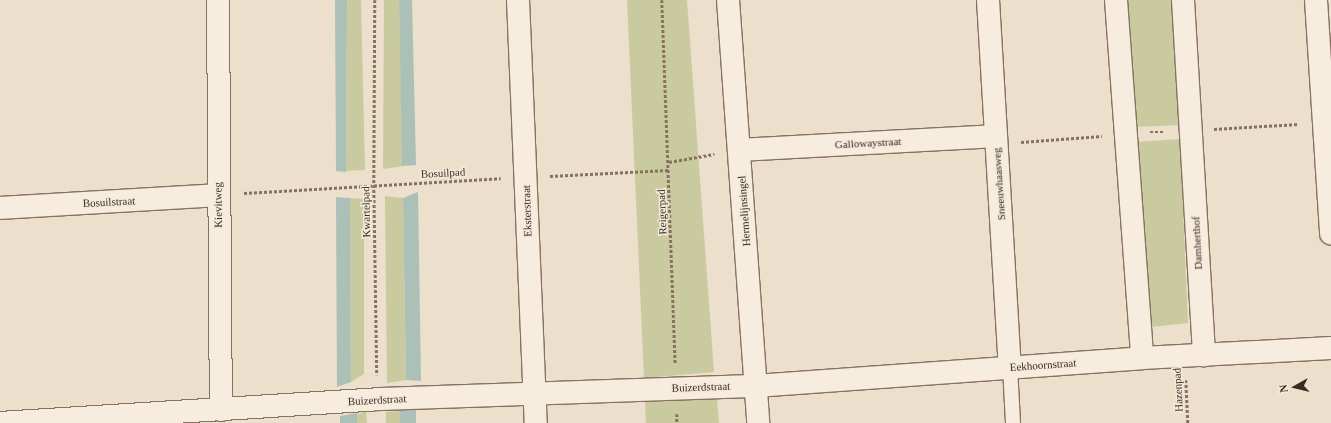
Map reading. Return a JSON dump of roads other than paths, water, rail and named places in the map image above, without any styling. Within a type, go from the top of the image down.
[{"type":"street","name":"Kievitweg","points":[[218,0],[218,195],[221,410]]},
{"type":"street","name":"Eksterstraat","points":[[518,0],[536,423]]},
{"type":"street","name":"Hermelijnsingel","points":[[728,0],[740,150],[758,423]]},
{"type":"street","name":"Sneeuwhaasweg","points":[[988,0],[1010,367]]},
{"type":"street","points":[[1116,0],[1142,358]]},
{"type":"street","name":"Damherthof","points":[[1183,0],[1191,130],[1194,355]]},
{"type":"street","points":[[1316,0],[1326,118],[1331,234]]},
{"type":"street","name":"Gallowaystraat","points":[[740,150],[996,140]]},
{"type":"street","name":"Bosuilstraat","points":[[0,208],[218,195]]},
{"type":"street","name":"Eekhoornstraat","points":[[755,386],[1142,358],[1331,348]]},
{"type":"street","name":"Buizerdstraat","points":[[0,423],[378,399],[755,386]]},
{"type":"lane","points":[[1010,367],[1013,423]]}]
